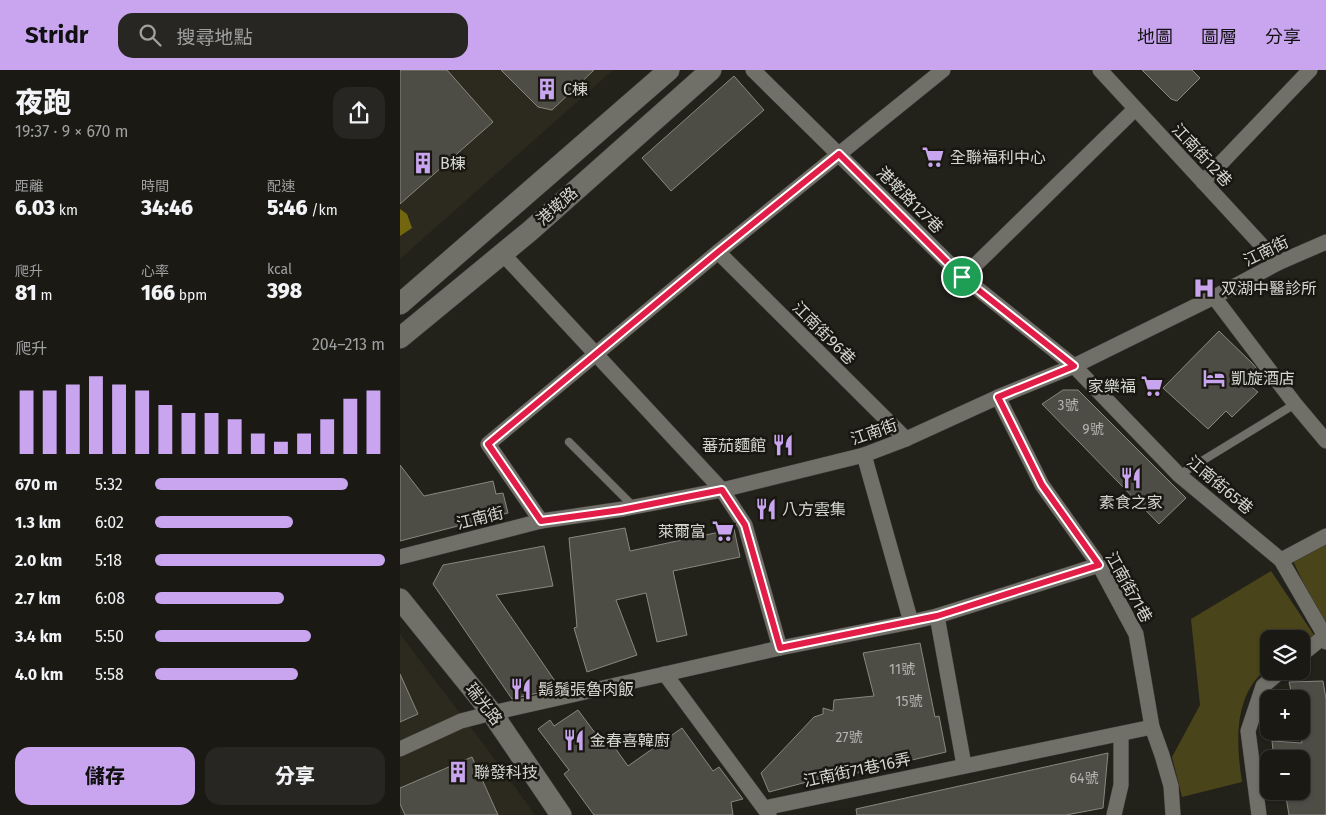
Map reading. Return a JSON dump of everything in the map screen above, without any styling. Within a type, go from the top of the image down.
[{"type":"street","name":"港墘路","points":[[400,304],[669,70]]},
{"type":"street","name":"港墘路","points":[[400,338],[530,231],[711,70]]},
{"type":"street","name":"港墘路127巷","points":[[753,70],[962,277],[1074,366]]},
{"type":"street","points":[[541,521],[488,444],[718,252],[943,70]]},
{"type":"street","name":"江南街12巷","points":[[1100,70],[1278,263]]},
{"type":"street","points":[[1203,182],[1310,70]]},
{"type":"street","points":[[962,277],[1136,109]]},
{"type":"street","name":"江南街","points":[[400,557],[541,521],[634,507],[722,490],[864,455],[906,439],[998,397],[1074,366],[1214,297],[1278,263],[1326,242]]},
{"type":"street","name":"江南街96巷","points":[[718,252],[906,439]]},
{"type":"street","points":[[502,253],[722,490],[745,525],[780,648]]},
{"type":"street","points":[[1214,297],[1295,404],[1326,441]]},
{"type":"street","name":"江南街65巷","points":[[1074,366],[1179,475],[1281,560],[1326,638]]},
{"type":"street","name":"江南街71巷","points":[[998,397],[1042,485],[1099,565],[1136,634],[1152,727],[1171,786],[1172,815]]},
{"type":"street","points":[[864,455],[911,622]]},
{"type":"street","points":[[1281,560],[1326,536]]},
{"type":"street","points":[[400,749],[461,721],[780,648],[937,616],[1099,565]]},
{"type":"street","name":"瑞光路","points":[[400,599],[492,713],[561,815]]},
{"type":"street","points":[[937,616],[964,765]]},
{"type":"street","points":[[1310,649],[1326,638]]},
{"type":"street","name":"江南街71巷16弄","points":[[665,674],[767,811],[964,765],[1152,727]]},
{"type":"street","points":[[1259,815],[1248,731],[1263,686],[1270,680]]},
{"type":"street","points":[[1114,815],[1121,785],[1121,734]]},
{"type":"lane","points":[[1179,475],[1295,404]]},
{"type":"lane","points":[[569,442],[634,507]]},
{"type":"shaded area","points":[[400,70],[613,70],[400,259]]},
{"type":"shaded area","points":[[400,209],[407,214],[412,228],[400,236]]},
{"type":"shaded area","points":[[1326,543],[1326,631],[1293,561]]},
{"type":"shaded area","points":[[1271,571],[1314,635],[1310,638],[1310,630],[1260,630],[1260,675],[1249,690],[1243,705],[1238,735],[1242,782],[1182,797],[1172,757],[1200,705],[1191,619]]},
{"type":"shaded area","points":[[400,634],[500,766],[535,815],[400,815]]},
{"type":"building","name":"B棟","points":[[400,70],[447,70],[493,122],[400,204]]},
{"type":"building","name":"C棟","points":[[501,70],[594,70],[552,110],[538,107]]},
{"type":"building","points":[[1142,70],[1192,70],[1200,78],[1177,101],[1171,99]]},
{"type":"building","points":[[734,76],[764,110],[671,191],[642,158]]},
{"type":"building","name":"凱旋酒店","points":[[1219,331],[1260,373],[1249,385],[1258,392],[1232,417],[1226,411],[1208,429],[1163,388]]},
{"type":"building","points":[[1063,390],[1078,390],[1186,498],[1159,524],[1042,404]]},
{"type":"building","points":[[400,465],[424,496],[493,481],[496,494],[503,493],[508,513],[400,541]]},
{"type":"building","points":[[625,528],[630,551],[734,529],[740,557],[673,571],[687,635],[657,642],[646,593],[616,600],[637,655],[587,672],[574,628],[577,627],[569,538]]},
{"type":"building","points":[[544,546],[553,586],[496,595],[557,684],[551,690],[512,699],[433,584],[443,565]]},
{"type":"building","points":[[920,643],[935,717],[939,716],[946,752],[857,773],[856,769],[769,792],[761,773],[814,717],[823,714],[823,708],[833,711],[834,700],[874,696],[863,653]]},
{"type":"building","points":[[400,674],[418,714],[400,722]]},
{"type":"building","points":[[1323,681],[1326,699],[1326,815],[1289,815],[1286,800],[1310,800],[1310,750],[1273,750],[1272,741],[1302,743],[1302,740],[1310,740],[1310,690],[1291,690],[1289,682]]},
{"type":"building","points":[[578,710],[604,745],[610,741],[628,766],[682,728],[713,771],[719,767],[743,799],[731,802],[733,815],[594,815],[564,774],[569,770],[538,729],[550,720],[554,726]]},
{"type":"building","points":[[1108,753],[1103,808],[1066,815],[857,815],[856,809]]},
{"type":"building","name":"聯發科技","points":[[472,757],[498,815],[405,815],[400,804],[400,788]]},
{"type":"place","name":"C棟","points":[[547,89]]},
{"type":"place","name":"全聯福利中心","points":[[933,157]]},
{"type":"place","name":"B棟","points":[[423,163]]},
{"type":"place","name":"双湖中醫診所","points":[[1204,288]]},
{"type":"place","name":"凱旋酒店","points":[[1214,378]]},
{"type":"place","name":"家樂福","points":[[1152,386]]},
{"type":"place","name":"蕃茄麵館","points":[[783,445]]},
{"type":"place","name":"素食之家","points":[[1131,478]]},
{"type":"place","name":"八方雲集","points":[[766,509]]},
{"type":"place","name":"萊爾富","points":[[723,531]]},
{"type":"place","name":"鬍鬚張魯肉飯","points":[[521,689]]},
{"type":"place","name":"金春喜韓廚","points":[[574,740]]},
{"type":"place","name":"聯發科技","points":[[458,772]]},
{"type":"route","points":[[839,154],[962,277],[1074,366],[998,397],[1042,485],[1099,565],[937,616],[780,648],[745,525],[722,490],[621,510],[541,521],[488,444],[718,252],[839,154]]}]
